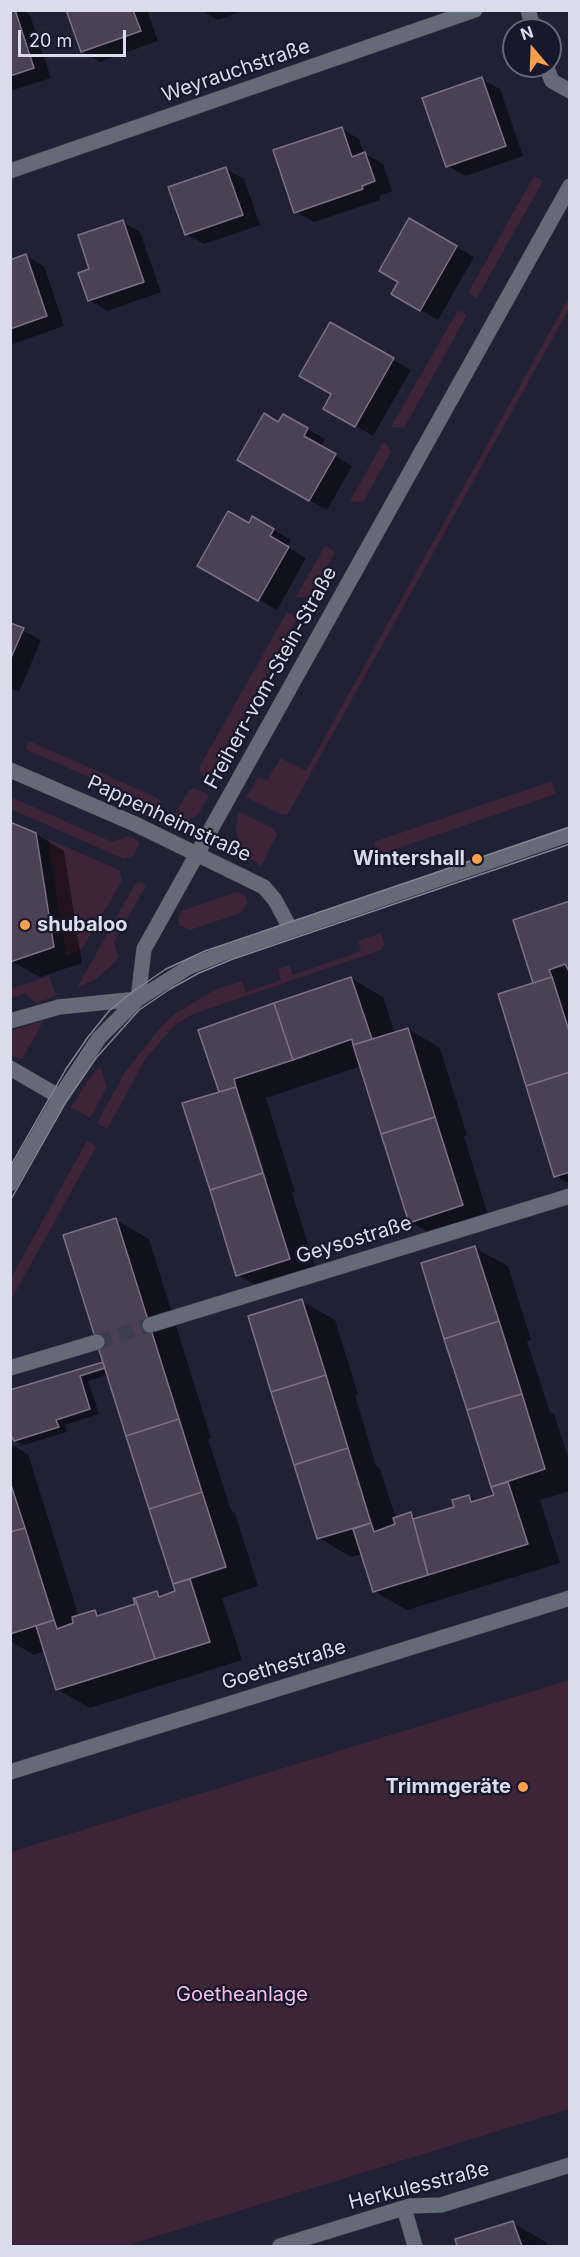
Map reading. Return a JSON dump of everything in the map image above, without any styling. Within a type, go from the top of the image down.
[{"type":"street","name":"Weyrauchstraße","points":[[10,171],[476,10]]},
{"type":"street","points":[[551,78],[552,81],[570,91]]},
{"type":"street","name":"Freiherr-vom-Stein-Straße","points":[[138,999],[144,949],[570,186]]},
{"type":"street","name":"Pappenheimstraße","points":[[10,770],[135,824],[264,887],[275,900],[291,930]]},
{"type":"street","points":[[10,1184],[60,1097],[99,1038],[138,999],[189,967],[570,834]]},
{"type":"street","points":[[10,1021],[59,1007],[138,999]]},
{"type":"street","points":[[10,1068],[60,1097]]},
{"type":"street","name":"Geysostraße","points":[[150,1325],[570,1196]]},
{"type":"street","points":[[10,1368],[97,1342]]},
{"type":"street","name":"Goethestraße","points":[[10,1772],[570,1598]]},
{"type":"street","name":"Herkulesstraße","points":[[280,2247],[410,2206],[441,2205],[570,2165]]},
{"type":"street","points":[[404,2208],[416,2247]]},
{"type":"green space","points":[[534,176],[543,181],[477,298],[468,293]]},
{"type":"green space","points":[[569,297],[569,309],[288,814],[282,815],[246,797],[258,777],[267,781],[281,758],[306,771]]},
{"type":"green space","points":[[458,310],[467,315],[404,428],[391,427]]},
{"type":"green space","points":[[384,441],[391,452],[363,502],[350,501]]},
{"type":"green space","points":[[325,546],[335,552],[310,597],[296,597]]},
{"type":"green space","points":[[287,612],[298,618],[223,753],[228,762],[217,782],[201,774],[199,768]]},
{"type":"green space","points":[[29,741],[158,798],[161,803],[153,819],[141,813],[137,798],[25,749]]},
{"type":"green space","points":[[552,781],[556,794],[378,855],[374,842]]},
{"type":"green space","points":[[194,788],[209,795],[199,813],[184,824],[168,826],[189,790]]},
{"type":"green space","points":[[11,797],[112,842],[129,836],[140,842],[133,856],[124,859],[11,809]]},
{"type":"green space","points":[[238,811],[274,829],[277,835],[261,866],[247,856],[240,844],[236,830]]},
{"type":"green space","points":[[48,839],[119,870],[122,881],[81,950],[66,956]]},
{"type":"green space","points":[[140,882],[146,885],[114,942],[119,955],[116,961],[96,979],[77,988],[135,884]]},
{"type":"green space","points":[[237,892],[244,895],[247,900],[241,913],[190,930],[180,926],[178,919],[181,911]]},
{"type":"green space","points":[[381,933],[384,944],[381,950],[193,1014],[175,1025],[146,1058],[107,1129],[97,1123],[124,1074],[158,1030],[175,1014],[216,989],[242,981],[246,992],[281,980],[278,969],[289,965],[293,975],[361,951],[358,941]]},
{"type":"green space","points":[[49,976],[56,996],[36,1003],[25,993],[11,998],[11,989]]},
{"type":"green space","points":[[44,1020],[21,1060],[11,1055],[11,1031]]},
{"type":"green space","points":[[100,1067],[107,1087],[90,1118],[71,1107]]},
{"type":"green space","points":[[87,1141],[96,1147],[11,1300],[11,1278]]},
{"type":"green space","name":"Goetheanlage","points":[[569,1680],[569,2109],[125,2246],[11,2246],[11,1852]]},
{"type":"building","points":[[10,10],[15,10],[34,68],[10,76]]},
{"type":"building","points":[[66,10],[133,10],[141,31],[81,52]]},
{"type":"building","points":[[482,77],[506,146],[446,167],[422,98]]},
{"type":"building","points":[[342,127],[352,157],[365,152],[375,181],[362,186],[363,189],[294,213],[273,150]]},
{"type":"building","points":[[226,167],[243,215],[185,235],[168,187]]},
{"type":"building","points":[[409,218],[457,246],[420,311],[391,294],[398,282],[379,271]]},
{"type":"building","points":[[123,220],[144,282],[88,301],[78,273],[89,269],[78,235]]},
{"type":"building","points":[[26,254],[47,316],[10,329],[10,260]]},
{"type":"building","points":[[330,322],[394,358],[355,427],[323,409],[331,394],[299,376]]},
{"type":"building","points":[[264,413],[278,422],[283,414],[308,428],[304,436],[336,454],[309,501],[237,460]]},
{"type":"building","points":[[228,511],[249,523],[252,516],[274,529],[270,536],[289,547],[258,601],[197,566]]},
{"type":"building","points":[[10,623],[24,628],[10,660]]},
{"type":"building","points":[[10,822],[36,833],[54,947],[10,962]]},
{"type":"building","points":[[570,901],[570,973],[565,964],[549,970],[552,977],[533,983],[513,920]]},
{"type":"building","points":[[351,977],[372,1039],[353,1045],[352,1039],[293,1060],[274,1003]]},
{"type":"building","points":[[552,977],[570,1034],[570,1072],[526,1086],[498,994]]},
{"type":"building","points":[[274,1003],[293,1060],[234,1079],[236,1087],[219,1092],[198,1030]]},
{"type":"building","points":[[408,1028],[435,1117],[381,1134],[353,1045]]},
{"type":"building","points":[[570,1072],[570,1172],[554,1177],[526,1086]]},
{"type":"building","points":[[236,1087],[263,1173],[210,1190],[182,1103]]},
{"type":"building","points":[[435,1117],[463,1205],[409,1223],[381,1134]]},
{"type":"building","points":[[263,1173],[290,1259],[236,1276],[210,1190]]},
{"type":"building","points":[[116,1218],[179,1419],[126,1436],[63,1235]]},
{"type":"building","points":[[475,1246],[499,1321],[444,1339],[421,1263]]},
{"type":"building","points":[[302,1299],[326,1375],[271,1392],[248,1316]]},
{"type":"building","points":[[499,1321],[522,1394],[467,1410],[444,1339]]},
{"type":"building","points":[[103,1362],[105,1368],[80,1376],[90,1409],[56,1420],[59,1427],[14,1441],[10,1434],[10,1390]]},
{"type":"building","points":[[326,1375],[348,1448],[294,1465],[271,1392]]},
{"type":"building","points":[[522,1394],[545,1469],[491,1487],[467,1410]]},
{"type":"building","points":[[179,1419],[202,1492],[149,1509],[126,1436]]},
{"type":"building","points":[[348,1448],[371,1523],[317,1539],[294,1465]]},
{"type":"building","points":[[10,1482],[25,1528],[10,1532]]},
{"type":"building","points":[[508,1482],[528,1544],[428,1575],[413,1519],[454,1507],[452,1500],[469,1495],[471,1502],[494,1495],[491,1487]]},
{"type":"building","points":[[202,1492],[226,1567],[173,1584],[149,1509]]},
{"type":"building","points":[[411,1512],[428,1575],[373,1592],[353,1529],[371,1523],[374,1532],[395,1524],[393,1518]]},
{"type":"building","points":[[25,1528],[54,1620],[10,1634],[10,1532]]},
{"type":"building","points":[[190,1579],[210,1642],[155,1659],[135,1598],[157,1591],[159,1597],[175,1591],[173,1584]]},
{"type":"building","points":[[133,1598],[135,1598],[155,1659],[56,1690],[36,1626],[54,1620],[57,1629],[73,1623],[72,1617],[95,1610],[97,1616],[135,1604]]},
{"type":"building","points":[[513,2221],[522,2246],[457,2246],[455,2239]]},
{"type":"tunnel","points":[[97,1342],[150,1325]]},
{"type":"tram line","points":[[10,1167],[66,1069],[88,1037],[109,1011],[166,969],[205,951],[570,827]]},
{"type":"tram line","points":[[10,1201],[66,1102],[96,1058],[139,1010],[170,989],[199,973],[233,959],[570,844]]},
{"type":"place","name":"Wintershall","points":[[477,859]]},
{"type":"place","name":"shubaloo","points":[[25,925]]},
{"type":"place","name":"Trimmgeräte","points":[[523,1787]]}]
